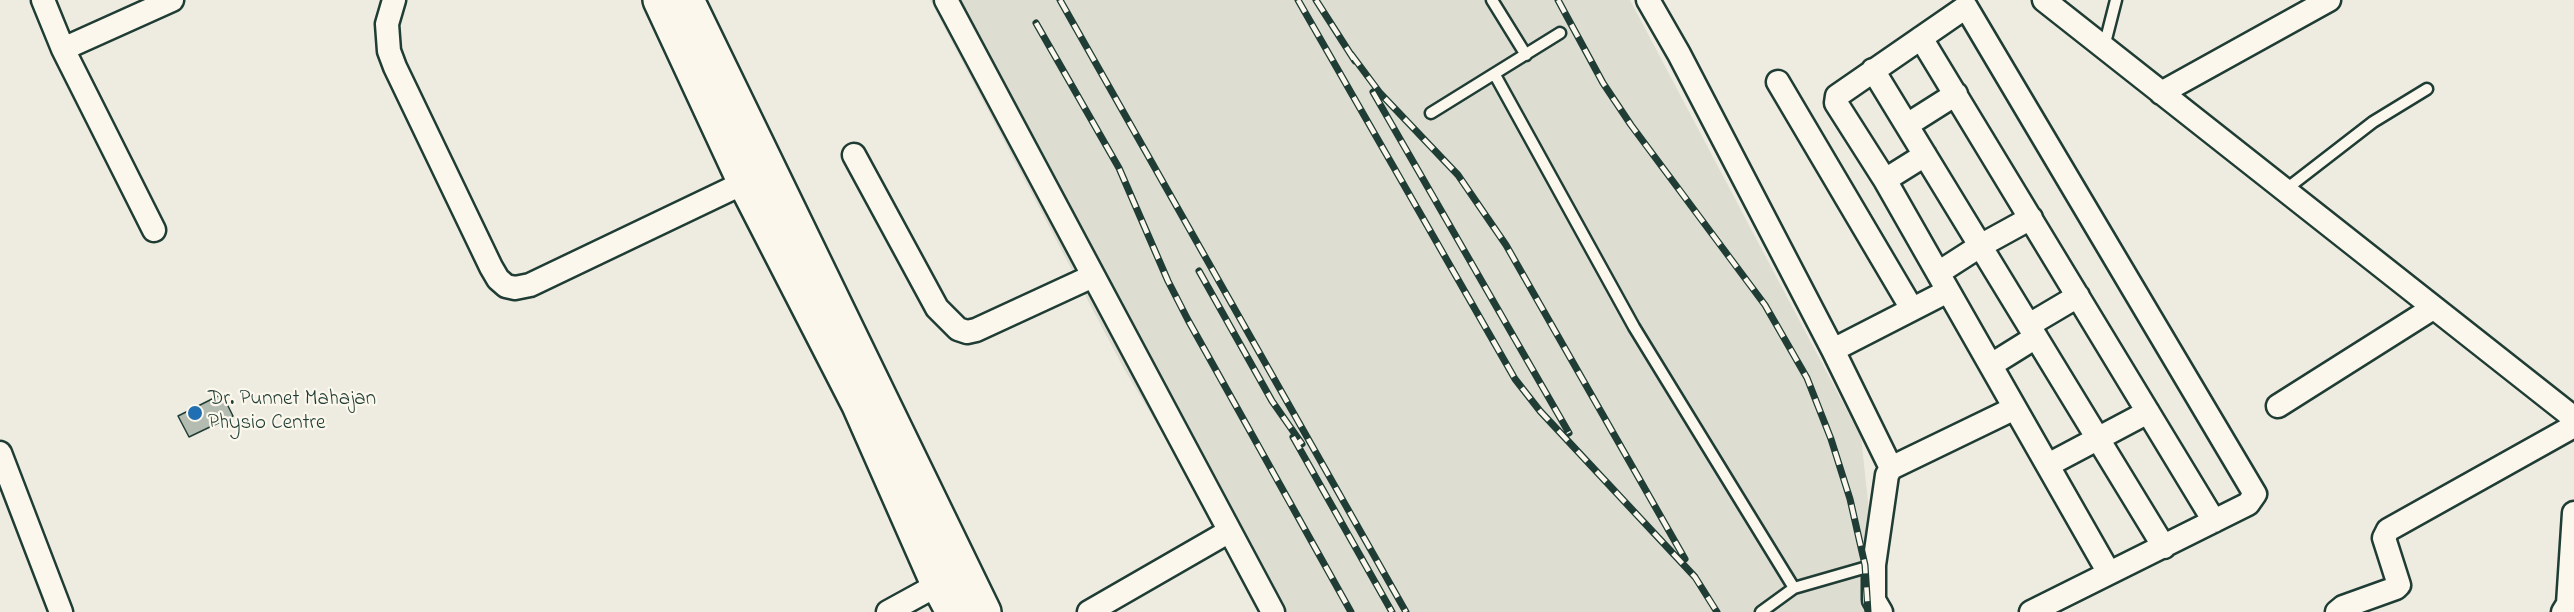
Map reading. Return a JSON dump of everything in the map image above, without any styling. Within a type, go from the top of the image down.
[{"type":"main road","points":[[674,3],[757,176],[859,405],[952,589],[984,612]]},
{"type":"street","points":[[42,0],[63,49],[154,230]]},
{"type":"street","points":[[63,49],[172,0]]},
{"type":"street","points":[[394,0],[387,24],[389,51],[491,267],[498,279],[506,286],[514,288],[530,285],[757,176]]},
{"type":"street","points":[[946,0],[1228,532],[1273,612]]},
{"type":"street","points":[[1648,0],[1679,54],[1833,350],[1891,468]]},
{"type":"street","points":[[2044,0],[2574,418]]},
{"type":"street","points":[[2162,93],[2329,0]]},
{"type":"street","points":[[2031,612],[2248,504],[2254,499],[2253,488],[1966,7],[1873,70],[1836,99],[1885,180],[2109,573]]},
{"type":"street","points":[[1921,38],[2214,521]]},
{"type":"street","points":[[1873,70],[2164,547]]},
{"type":"street","points":[[1778,82],[1912,309]]},
{"type":"street","points":[[1907,126],[1956,94]]},
{"type":"street","points":[[854,155],[938,308],[958,329],[966,332],[976,330],[1093,276]]},
{"type":"street","points":[[1885,180],[1925,155]]},
{"type":"street","points":[[1833,350],[1912,309],[1980,246],[2031,218]]},
{"type":"street","points":[[1991,365],[2078,296]]},
{"type":"street","points":[[2278,406],[2433,308]]},
{"type":"street","points":[[1881,612],[1874,600],[1874,565],[1887,476],[1891,468],[2015,408]]},
{"type":"street","points":[[2048,465],[2148,412]]},
{"type":"street","points":[[2337,612],[2343,607],[2399,585],[2384,538],[2388,530],[2574,426]]},
{"type":"street","points":[[0,453],[60,612]]},
{"type":"street","points":[[2563,612],[2568,604],[2574,513]]},
{"type":"street","points":[[1089,612],[1228,532]]},
{"type":"street","points":[[888,612],[952,589]]},
{"type":"lane","points":[[1492,0],[1526,55]]},
{"type":"lane","points":[[2104,47],[2116,0]]},
{"type":"lane","points":[[1431,113],[1560,33]]},
{"type":"lane","points":[[1495,75],[1634,327],[1794,588]]},
{"type":"lane","points":[[2285,191],[2373,122],[2427,89]]},
{"type":"lane","points":[[1761,612],[1794,588],[1874,565]]},
{"type":"shaded area","points":[[930,0],[1630,0],[1861,437],[1880,612],[1270,612],[1124,369]]},
{"type":"building","points":[[222,394],[233,416],[189,437],[178,416]]},
{"type":"railway","points":[[1060,0],[1406,612]]},
{"type":"railway","points":[[1298,0],[1515,379],[1540,411],[1695,577],[1717,612]]},
{"type":"railway","points":[[1316,0],[1355,61]]},
{"type":"railway","points":[[1558,0],[1603,83],[1631,125],[1765,305],[1807,378],[1831,439],[1850,499],[1865,565],[1868,612]]},
{"type":"railway","points":[[1036,23],[1119,168],[1168,281],[1188,320],[1351,612]]},
{"type":"railway","points":[[1351,54],[1380,93],[1458,175],[1506,245],[1685,559]]},
{"type":"railway","points":[[1373,92],[1569,433]]},
{"type":"railway","points":[[1199,271],[1272,401],[1302,444]]},
{"type":"railway","points":[[1293,437],[1392,612]]},
{"type":"place","name":"Dr. Punnet Mahajan Physio Centre","points":[[195,413]]}]
